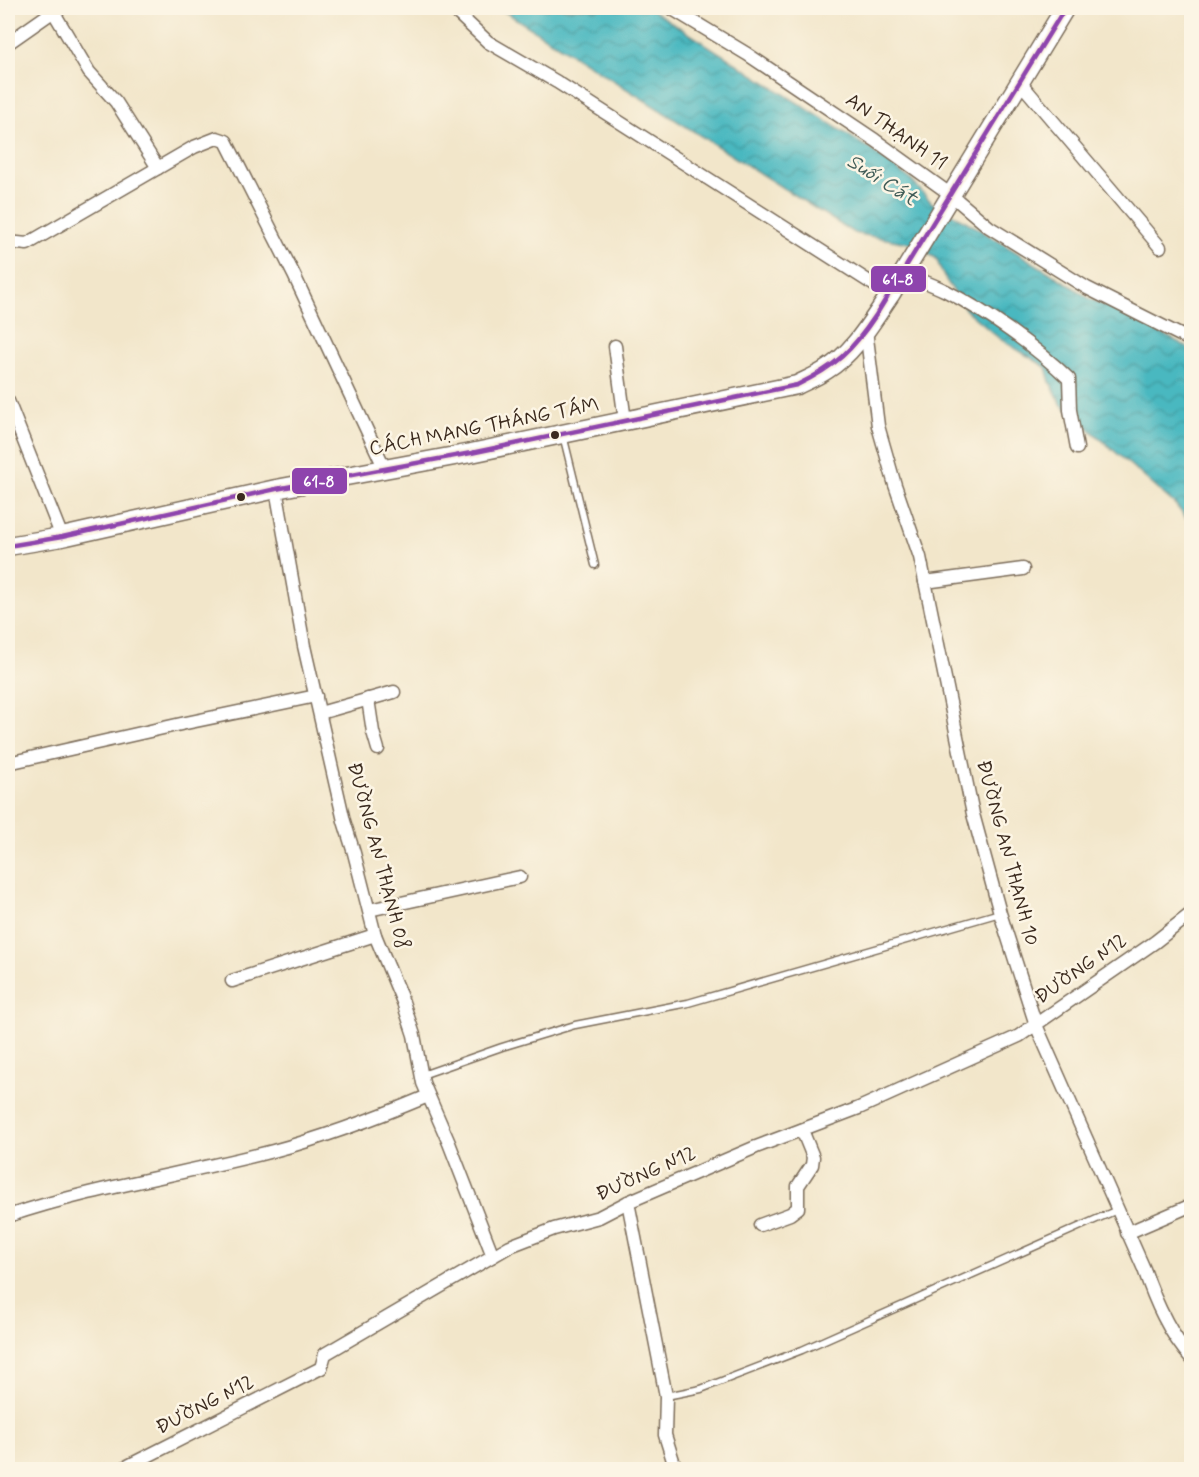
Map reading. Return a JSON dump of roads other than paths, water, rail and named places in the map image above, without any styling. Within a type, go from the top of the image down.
[{"type":"main road","points":[[948,197],[1065,8]]},
{"type":"main road","name":"CÁCH MẠNG THÁNG TÁM","points":[[8,546],[62,537],[276,489],[386,470],[797,385],[828,370],[866,330],[890,296],[948,197]]},
{"type":"street","points":[[452,8],[488,42],[557,82],[890,296]]},
{"type":"street","name":"AN THẠNH 11","points":[[671,8],[757,60],[875,140],[989,227],[1087,288],[1191,341]]},
{"type":"street","points":[[8,43],[56,9],[89,72],[116,102],[158,168]]},
{"type":"street","points":[[1019,81],[1160,247]]},
{"type":"street","points":[[8,242],[27,244],[194,147],[218,138],[226,141],[294,275],[386,470]]},
{"type":"street","points":[[908,266],[1030,344],[1069,379],[1070,410],[1077,448]]},
{"type":"street","name":"ĐƯỜNG AN THẠNH 10","points":[[866,330],[878,426],[895,485],[920,557],[973,814],[1000,913],[1036,1025],[1167,1322],[1191,1359]]},
{"type":"street","points":[[615,346],[625,421]]},
{"type":"street","points":[[8,401],[62,537]]},
{"type":"street","name":"ĐƯỜNG AN THẠNH 08","points":[[276,489],[289,569],[316,696],[344,821],[375,935],[414,1035],[421,1075],[428,1096],[493,1256]]},
{"type":"street","points":[[925,582],[1023,569]]},
{"type":"street","points":[[320,713],[394,692]]},
{"type":"street","points":[[8,763],[316,696]]},
{"type":"street","points":[[368,699],[378,749]]},
{"type":"street","points":[[369,910],[520,877]]},
{"type":"street","name":"ĐƯỜNG N12","points":[[120,1470],[321,1368],[325,1354],[510,1246],[554,1229],[599,1217],[628,1202],[745,1152],[859,1108],[1019,1036],[1155,942],[1191,913]]},
{"type":"street","points":[[232,981],[375,935]]},
{"type":"street","points":[[8,1216],[86,1192],[274,1150],[372,1119],[428,1096]]},
{"type":"street","points":[[760,1225],[790,1214],[798,1208],[798,1186],[812,1165],[813,1157],[802,1130]]},
{"type":"street","points":[[628,1202],[666,1396],[665,1435],[676,1470]]},
{"type":"street","points":[[1127,1233],[1191,1205]]},
{"type":"lane","points":[[563,434],[595,566]]},
{"type":"lane","points":[[421,1075],[575,1025],[688,1003],[1000,913]]},
{"type":"lane","points":[[666,1396],[701,1389],[802,1350],[1117,1210]]},
{"type":"water","name":"Suối Cát","points":[[499,8],[649,8],[870,149],[910,179],[932,203],[967,222],[1090,299],[1137,320],[1191,349],[1191,524],[1175,504],[1062,405],[1050,382],[1046,367],[1000,339],[966,310],[944,277],[936,258],[909,243],[854,233]]}]
